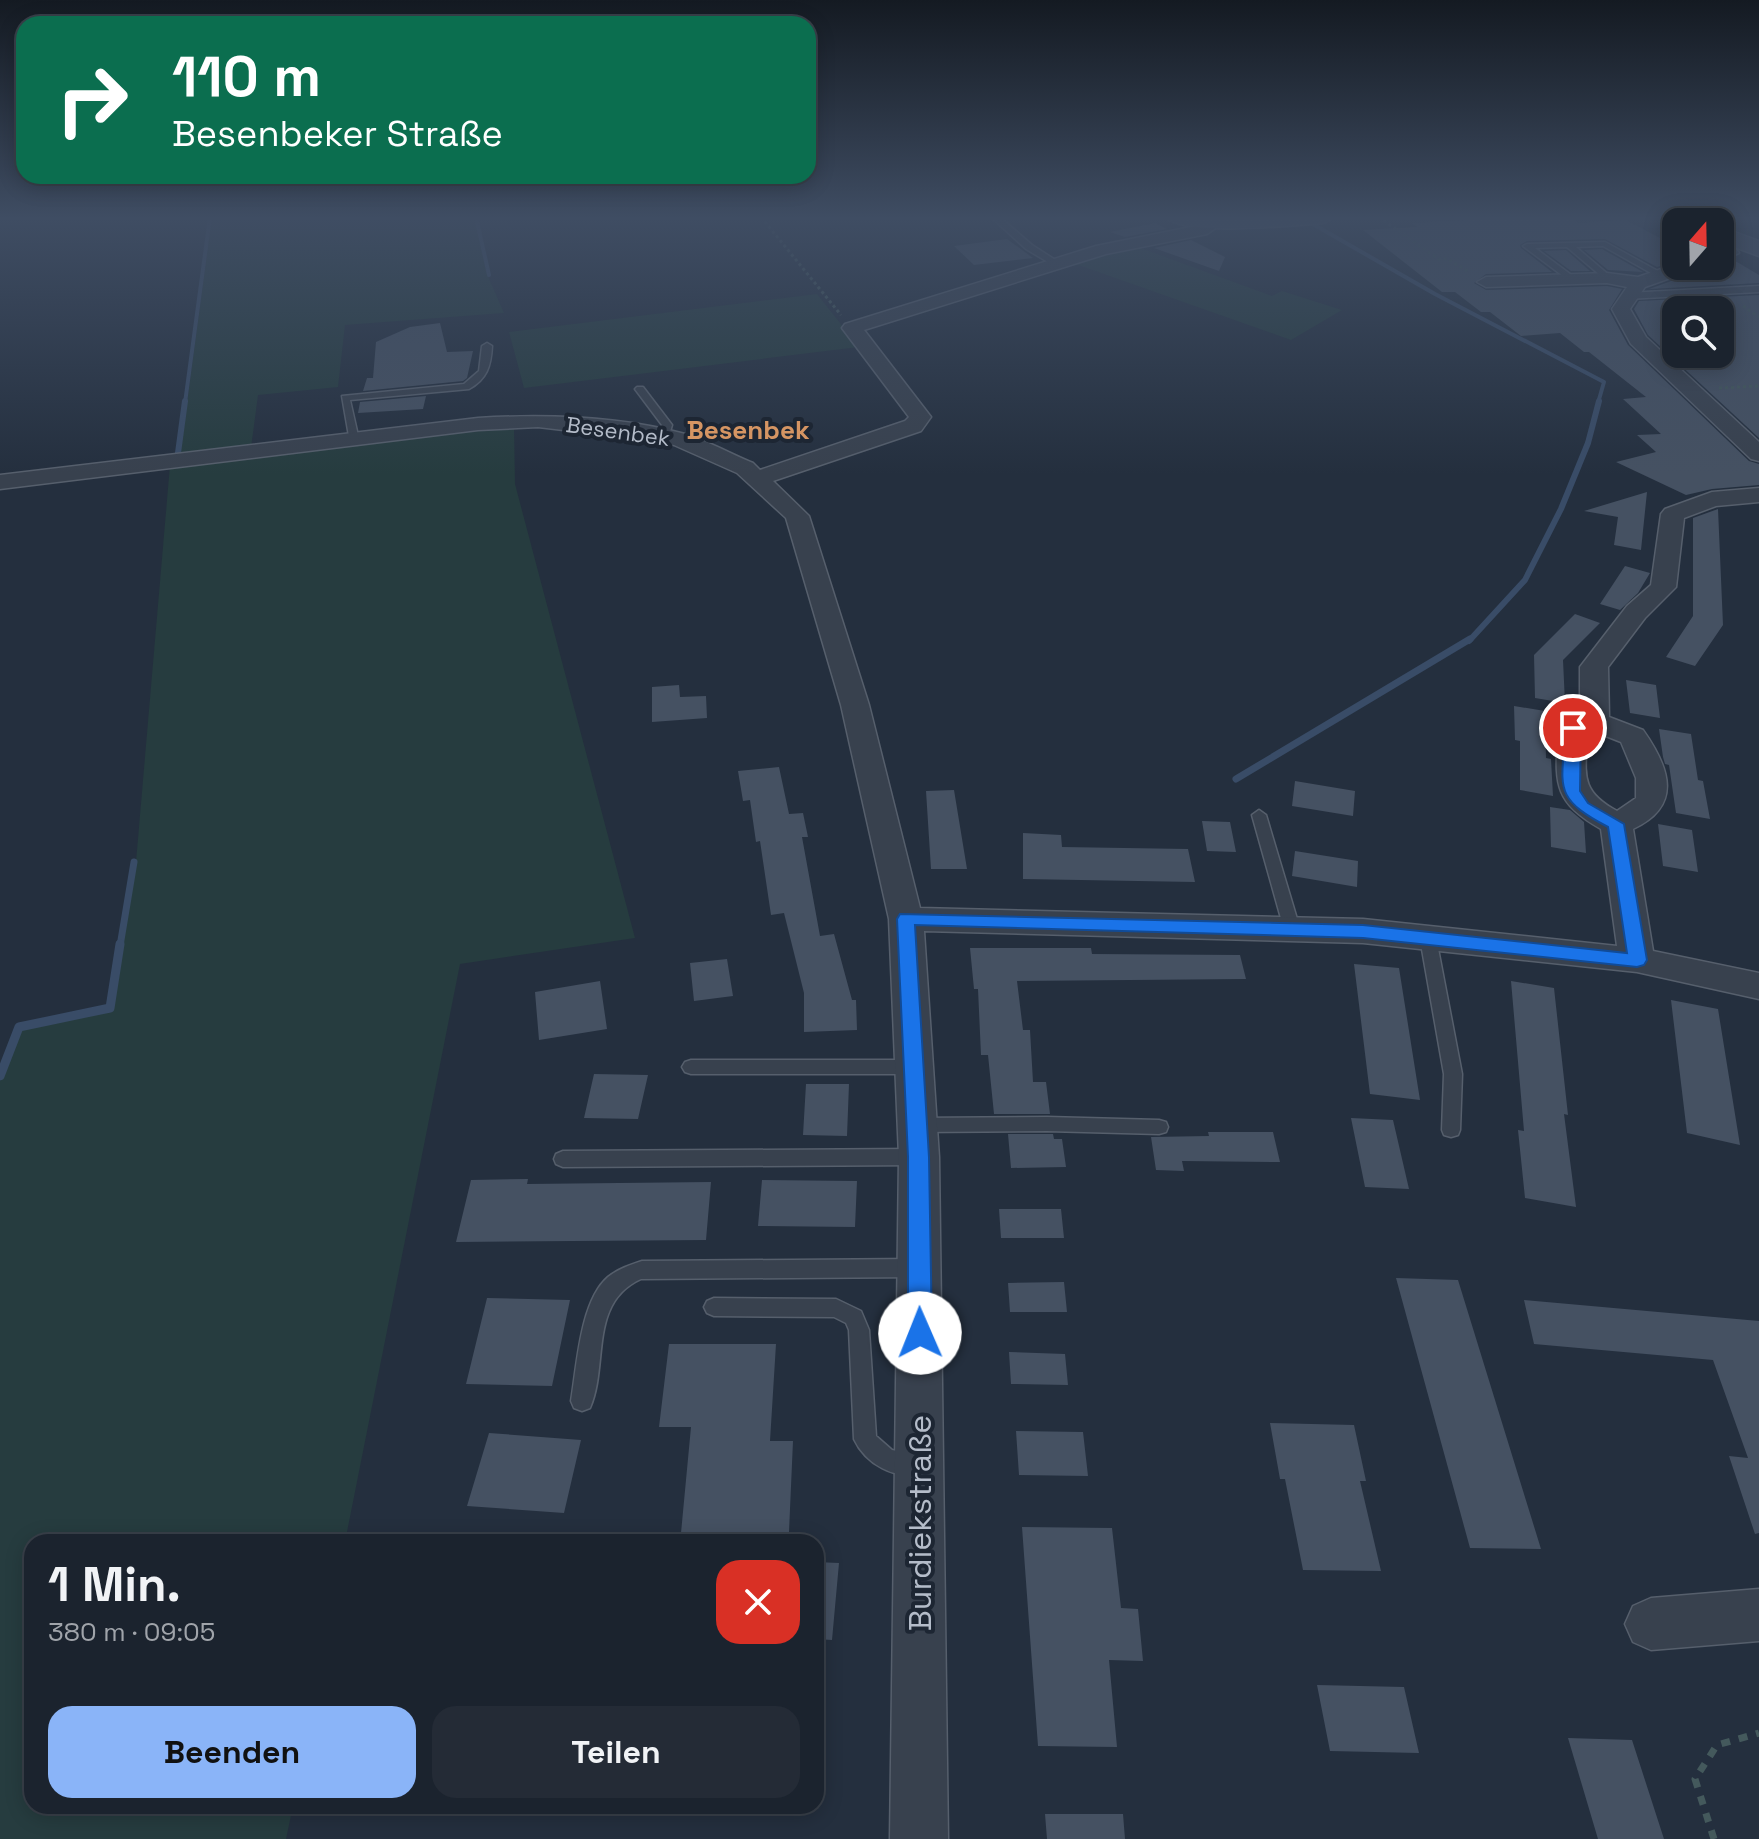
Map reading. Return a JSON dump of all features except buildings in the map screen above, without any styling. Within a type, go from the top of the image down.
[{"type":"street","points":[[759,478],[913,426],[920,417],[852,328],[931,303]]},
{"type":"street","points":[[1625,303],[1621,309],[1638,340],[1759,454]]},
{"type":"street","name":"Besenbek","points":[[0,482],[478,424],[538,421],[664,436],[706,450],[759,478],[797,516],[855,705],[906,919]]},
{"type":"street","points":[[1595,722],[1594,667],[1636,612],[1663,587],[1673,514],[1712,499],[1759,495]]},
{"type":"street","points":[[1595,722],[1633,736],[1653,784],[1652,803],[1641,815],[1616,824],[1582,807],[1572,791],[1573,728],[1595,722]]},
{"type":"street","points":[[1616,824],[1637,960]]},
{"type":"street","points":[[906,919],[1363,931],[1637,960],[1759,986]]},
{"type":"street","name":"Burdiekstraße","points":[[906,919],[918,1141],[920,1268],[919,1839]]},
{"type":"street","points":[[1651,1624],[1759,1615]]},
{"type":"lane","points":[[354,440],[345,398],[466,387],[482,378],[487,363],[487,346]]},
{"type":"lane","points":[[640,389],[664,418],[667,425],[664,436]]},
{"type":"lane","points":[[1259,815],[1292,929]]},
{"type":"lane","points":[[1428,938],[1453,1074],[1451,1130]]},
{"type":"lane","points":[[691,1067],[913,1067]]},
{"type":"lane","points":[[563,1159],[918,1141],[1047,1124],[1159,1127]]},
{"type":"lane","points":[[582,1401],[599,1313],[609,1290],[625,1277],[642,1270],[920,1268]]},
{"type":"lane","points":[[714,1307],[836,1308],[854,1317],[859,1330],[865,1439],[874,1455],[890,1462],[920,1464]]},
{"type":"path","points":[[831,303],[852,328]]},
{"type":"path","points":[[1714,1839],[1695,1779],[1717,1745],[1759,1733]]},
{"type":"green space","points":[[200,303],[500,303],[504,313],[345,325],[338,387],[258,395],[251,448],[180,455]]},
{"type":"green space","points":[[746,303],[824,303],[859,347],[524,388],[509,332]]},
{"type":"green space","points":[[1186,303],[1319,303],[1342,310],[1291,340]]},
{"type":"green space","points":[[514,426],[515,484],[635,938],[460,964],[347,1534],[24,1534],[24,1814],[291,1814],[286,1839],[0,1839],[0,1081],[21,1028],[111,1008],[136,862],[170,465]]},
{"type":"waterway","points":[[185,403],[198,303]]},
{"type":"waterway","points":[[1452,303],[1604,382],[1598,403]]},
{"type":"waterway","points":[[178,453],[185,401]]},
{"type":"waterway","points":[[1469,641],[1525,580],[1561,509],[1588,443],[1599,401]]},
{"type":"waterway","points":[[1236,779],[1470,639]]},
{"type":"waterway","points":[[120,946],[134,862]]},
{"type":"waterway","points":[[0,1076],[19,1027],[110,1008],[120,944]]},
{"type":"district","name":"Besenbek","points":[[748,430]]},
{"type":"route","points":[[920,1333],[919,1157],[906,919],[1363,931],[1637,960],[1616,824],[1582,807],[1572,791],[1573,728]]}]
